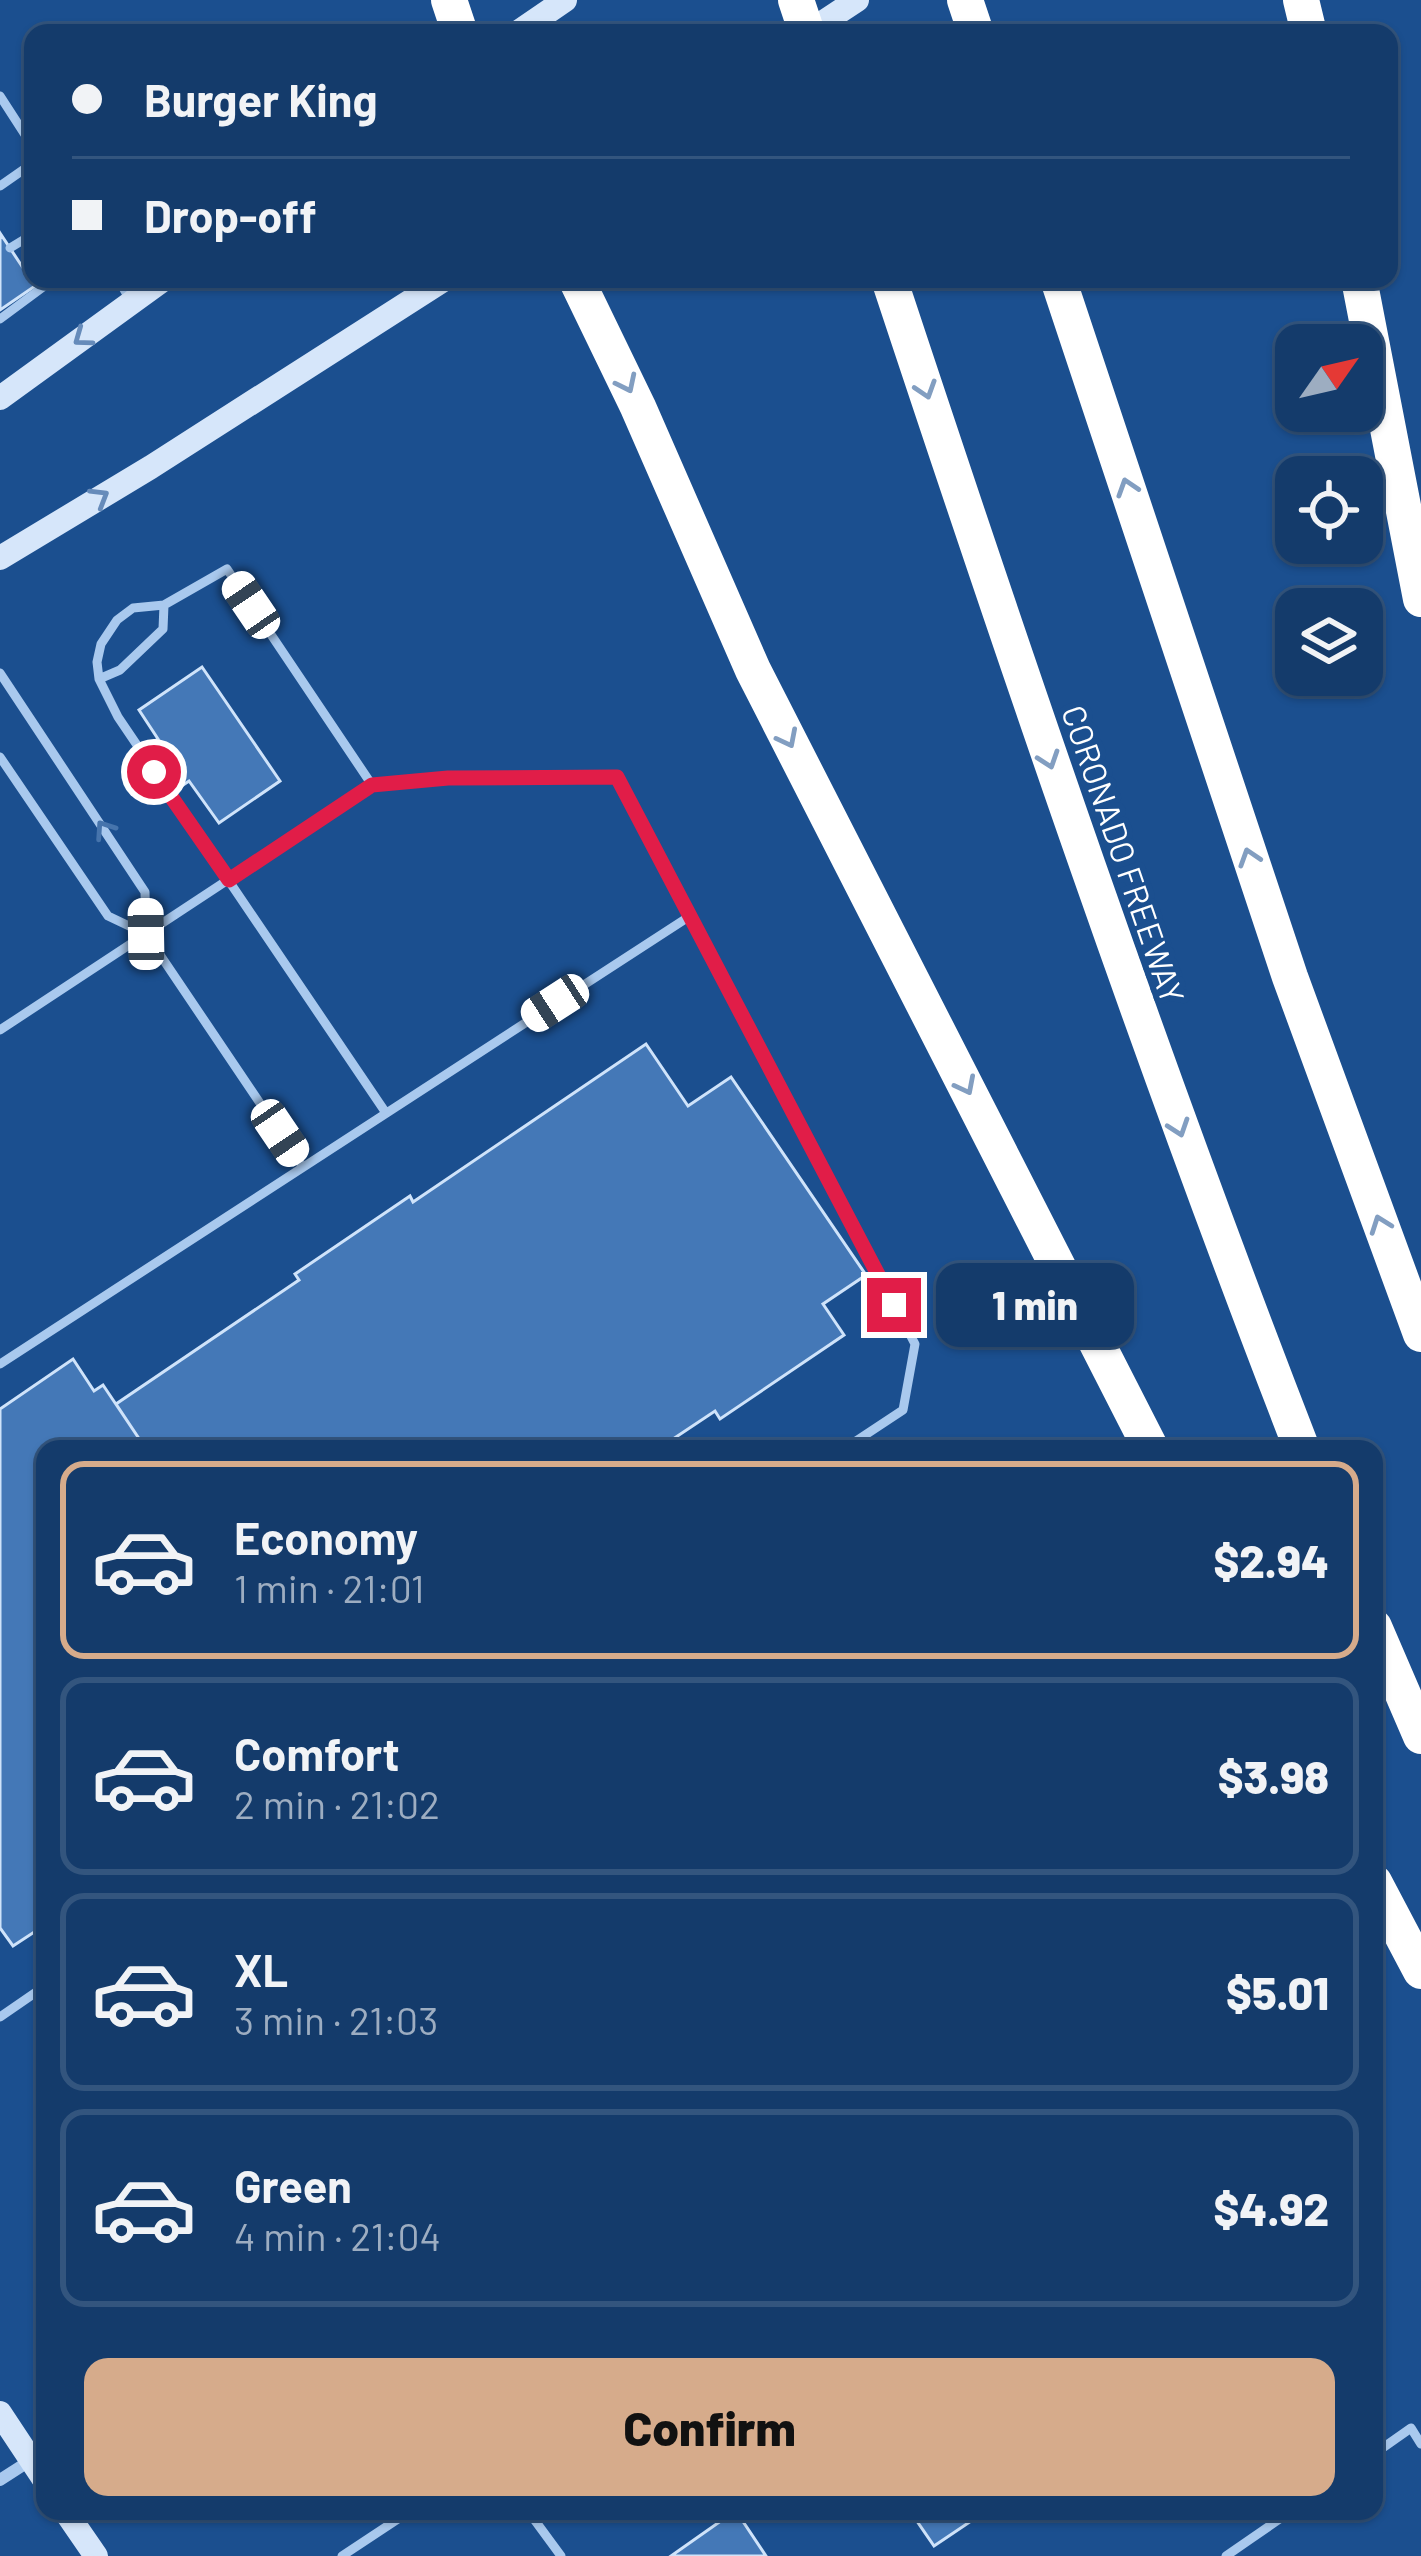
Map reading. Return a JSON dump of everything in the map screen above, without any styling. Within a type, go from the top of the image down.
[{"type":"highway","points":[[580,288],[753,670],[1146,1440]]},
{"type":"highway","name":"CORONADO FREEWAY","points":[[892,288],[1054,776],[1197,1180],[1298,1440]]},
{"type":"highway","points":[[1061,288],[1290,977],[1421,1334]]},
{"type":"highway","points":[[1361,288],[1421,599]]},
{"type":"highway","points":[[1383,1648],[1421,1736]]},
{"type":"highway","points":[[1383,1899],[1421,1970]]},
{"type":"main road","points":[[820,24],[856,0]]},
{"type":"main road","points":[[530,24],[557,5]]},
{"type":"main road","points":[[0,398],[151,288]]},
{"type":"main road","points":[[0,558],[431,288]]},
{"type":"main road","points":[[0,2413],[36,2467]]},
{"type":"main road","points":[[71,2520],[96,2556]]},
{"type":"street","points":[[0,2480],[36,2471]]},
{"type":"lane","points":[[0,96],[24,133]]},
{"type":"lane","points":[[10,248],[24,239]]},
{"type":"lane","points":[[0,319],[42,288]]},
{"type":"lane","points":[[123,288],[132,302]]},
{"type":"lane","points":[[372,785],[227,569],[164,605],[133,608],[117,620],[101,644],[99,679],[140,752],[386,1113]]},
{"type":"lane","points":[[99,679],[120,670],[163,628],[164,605]]},
{"type":"lane","points":[[0,673],[146,892],[146,934]]},
{"type":"lane","points":[[0,758],[108,916],[146,934],[303,1167]]},
{"type":"lane","points":[[0,1030],[372,785],[448,778],[617,777],[914,1344],[903,1409],[857,1440]]},
{"type":"lane","points":[[0,1364],[690,916]]},
{"type":"lane","points":[[0,2017],[36,1993]]},
{"type":"lane","points":[[1383,2448],[1411,2428],[1421,2444]]},
{"type":"lane","points":[[342,2556],[396,2520]]},
{"type":"lane","points":[[535,2520],[561,2556]]},
{"type":"lane","points":[[1226,2556],[1278,2520]]},
{"type":"building","points":[[0,233],[24,269],[24,288],[32,288],[0,310]]},
{"type":"building","points":[[202,667],[280,781],[219,823],[189,781],[176,790],[146,746],[158,739],[139,710]]},
{"type":"building","points":[[646,1044],[688,1106],[731,1077],[866,1275],[823,1304],[844,1335],[720,1419],[715,1411],[672,1440],[140,1440],[116,1404],[299,1280],[295,1274],[410,1196],[413,1202]]},
{"type":"building","points":[[73,1359],[94,1391],[103,1385],[140,1440],[36,1440],[36,1931],[13,1946],[0,1928],[0,1409]]},
{"type":"building","points":[[722,2520],[741,2520],[766,2556],[671,2556]]},
{"type":"building","points":[[916,2520],[973,2520],[934,2546]]},
{"type":"route","points":[[154,772],[229,880],[372,785],[448,778],[617,777],[894,1305]]}]
